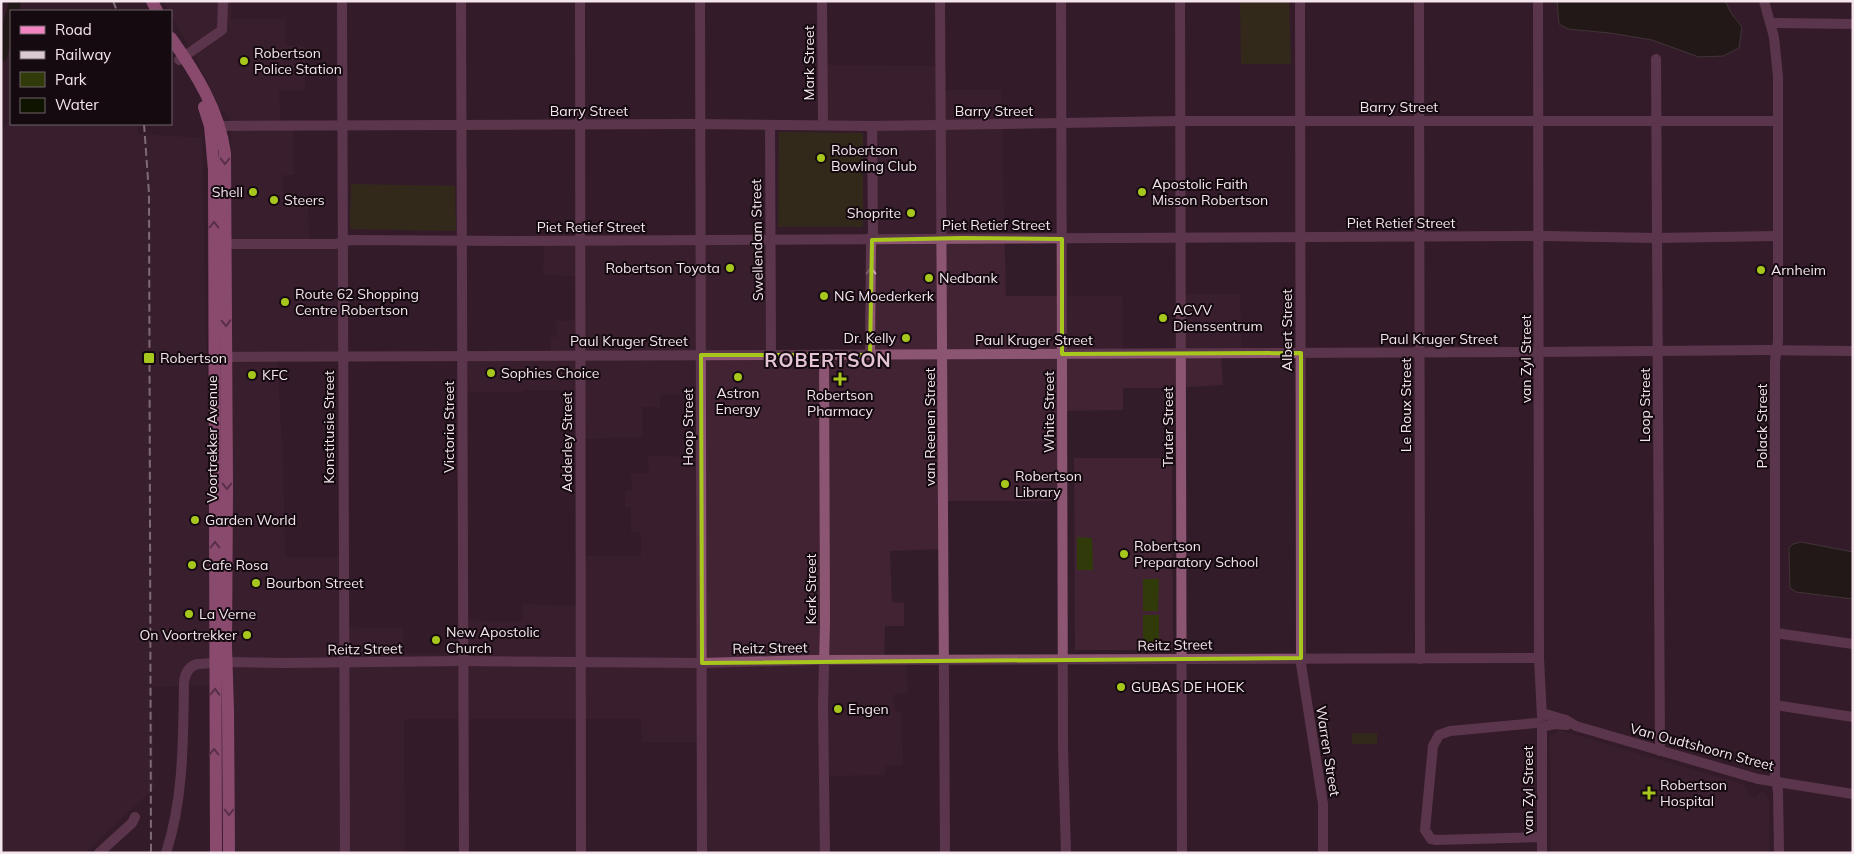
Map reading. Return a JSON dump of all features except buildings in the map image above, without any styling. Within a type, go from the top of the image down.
[{"type":"main road","name":"Voortrekker Avenue","points":[[172,40],[215,126],[214,170],[220,244],[221,357],[221,663],[214,730],[216,853]]},
{"type":"main road","name":"Voortrekker Avenue","points":[[221,663],[228,730],[228,853]]},
{"type":"main road","points":[[214,730],[228,730]]},
{"type":"main road","points":[[214,778],[229,778]]},
{"type":"street","points":[[182,58],[222,30],[223,1]]},
{"type":"street","name":"Konstitusie Street","points":[[342,1],[345,853]]},
{"type":"street","name":"Victoria Street","points":[[461,1],[464,853]]},
{"type":"street","name":"Adderley Street","points":[[580,1],[582,853]]},
{"type":"street","name":"Hoop Street","points":[[700,1],[702,853]]},
{"type":"street","name":"Mark Street","points":[[822,1],[823,125]]},
{"type":"street","name":"van Reenen Street","points":[[940,1],[946,853]]},
{"type":"street","name":"White Street","points":[[1061,1],[1063,749],[1066,853]]},
{"type":"street","name":"Truter Street","points":[[1180,1],[1182,853]]},
{"type":"street","name":"Albert Street","points":[[1300,1],[1301,658]]},
{"type":"street","name":"Le Roux Street","points":[[1419,1],[1420,659]]},
{"type":"street","name":"van Zyl Street","points":[[1538,1],[1539,658],[1542,853]]},
{"type":"street","name":"Polack Street","points":[[1764,1],[1777,61],[1778,342],[1776,350],[1775,705],[1779,853]]},
{"type":"street","points":[[1770,23],[1853,24]]},
{"type":"street","name":"Loop Street","points":[[1656,59],[1660,751]]},
{"type":"street","name":"Barry Street","points":[[215,126],[701,124],[872,126],[1180,121],[1777,121]]},
{"type":"street","name":"Swellendam Street","points":[[770,125],[772,355]]},
{"type":"street","points":[[870,355],[872,126]]},
{"type":"street","name":"Piet Retief Street","points":[[220,244],[334,244],[350,240],[872,240],[1300,237],[1658,238],[1778,236]]},
{"type":"street","name":"Paul Kruger Street","points":[[221,357],[1853,351]]},
{"type":"street","name":"Kerk Street","points":[[824,355],[825,853]]},
{"type":"street","points":[[1776,632],[1853,644]]},
{"type":"street","name":"Warren Street","points":[[1301,658],[1304,690],[1323,804],[1323,850]]},
{"type":"street","name":"Reitz Street","points":[[166,853],[175,816],[181,772],[185,677],[187,671],[194,665],[221,663],[463,661],[702,662],[1539,658]]},
{"type":"street","points":[[1775,705],[1853,717]]},
{"type":"street","name":"Van Oudtshoorn Street","points":[[1542,837],[1431,839],[1425,830],[1433,746],[1443,732],[1541,721],[1576,726],[1758,779],[1853,794]]},
{"type":"street","points":[[99,853],[132,823],[135,816]]},
{"type":"highlighted area","points":[[962,238],[1062,239],[1062,354],[1301,353],[1301,658],[702,663],[701,355],[870,355],[872,240]]},
{"type":"shaded area","points":[[163,1],[231,1],[231,19],[285,19],[286,46],[305,46],[305,91],[279,91],[281,125],[293,125],[294,175],[283,175],[283,198],[308,198],[309,242],[340,242],[341,357],[277,357],[283,462],[285,557],[342,557],[342,627],[403,628],[404,653],[453,653],[453,629],[463,628],[463,620],[522,622],[523,604],[582,606],[582,556],[641,556],[641,533],[631,532],[631,507],[625,507],[625,491],[632,491],[631,473],[649,473],[648,456],[700,457],[700,394],[660,395],[660,407],[642,407],[642,437],[582,439],[582,390],[463,392],[463,358],[551,357],[550,337],[557,337],[556,321],[581,320],[581,276],[543,275],[544,242],[772,243],[773,354],[874,354],[873,127],[824,126],[824,65],[941,66],[941,90],[1001,90],[1006,296],[1122,296],[1123,354],[1181,354],[1182,294],[1240,294],[1242,356],[1221,357],[1223,385],[1123,388],[1123,410],[1061,411],[1062,501],[945,501],[942,549],[890,551],[892,602],[904,603],[904,626],[885,626],[884,662],[906,662],[908,693],[894,694],[895,712],[901,712],[903,765],[885,766],[885,775],[825,776],[826,853],[701,853],[701,742],[642,742],[641,719],[404,719],[405,853],[234,853],[233,684],[152,687],[154,788],[85,853],[1,853],[1,130],[10,121],[10,125],[137,125],[139,134],[202,138],[208,441],[233,439],[231,117],[221,110],[194,54],[172,17],[172,10],[168,10]]},
{"type":"shaded area","name":"Robertson Preparatory School","points":[[1074,458],[1172,458],[1173,650],[1075,650]]},
{"type":"shaded area","name":"Robertson Hospital","points":[[1559,730],[1745,785],[1748,795],[1755,798],[1763,791],[1769,800],[1769,853],[1551,853],[1550,737]]},
{"type":"green space","points":[[1240,1],[1289,1],[1291,64],[1241,64]]},
{"type":"green space","points":[[779,132],[863,133],[863,227],[778,227]]},
{"type":"green space","points":[[351,184],[455,186],[456,231],[350,229]]},
{"type":"green space","points":[[1077,537],[1092,538],[1093,570],[1077,570]]},
{"type":"green space","points":[[1143,579],[1159,579],[1158,611],[1143,611]]},
{"type":"green space","points":[[1143,615],[1159,615],[1159,647],[1143,647]]},
{"type":"green space","points":[[1352,733],[1377,733],[1377,744],[1352,744]]},
{"type":"water","points":[[1557,1],[1725,1],[1731,13],[1742,27],[1739,48],[1723,56],[1699,57],[1652,40],[1568,29],[1559,24]]},
{"type":"water","points":[[1801,542],[1853,552],[1853,599],[1796,592],[1790,588],[1789,548],[1793,544]]},
{"type":"waterway","points":[[13,10],[15,1]]},
{"type":"waterway","points":[[1,56],[10,20]]},
{"type":"railway","points":[[113,1],[117,10]]},
{"type":"railway","points":[[144,125],[149,193],[151,853]]},
{"type":"place","name":"Robertson Police Station","points":[[244,61]]},
{"type":"place","name":"Robertson Bowling Club","points":[[821,158]]},
{"type":"place","name":"Shell","points":[[253,192]]},
{"type":"place","name":"Apostolic Faith Misson Robertson","points":[[1142,192]]},
{"type":"place","name":"Steers","points":[[274,200]]},
{"type":"place","name":"Shoprite","points":[[911,213]]},
{"type":"place","name":"Robertson Toyota","points":[[730,268]]},
{"type":"place","name":"Arnheim","points":[[1761,270]]},
{"type":"place","name":"Nedbank","points":[[929,278]]},
{"type":"place","name":"NG Moederkerk","points":[[824,296]]},
{"type":"place","name":"Route 62 Shopping Centre Robertson","points":[[285,302]]},
{"type":"place","name":"ACVV Dienssentrum","points":[[1163,318]]},
{"type":"place","name":"Dr. Kelly","points":[[906,338]]},
{"type":"place","name":"Robertson","points":[[149,358]]},
{"type":"place","name":"Sophies Choice","points":[[491,373]]},
{"type":"place","name":"KFC","points":[[252,375]]},
{"type":"place","name":"Astron Energy","points":[[738,377]]},
{"type":"place","name":"Robertson Pharmacy","points":[[840,379]]},
{"type":"place","name":"Robertson Library","points":[[1005,484]]},
{"type":"place","name":"Garden World","points":[[195,520]]},
{"type":"place","name":"Robertson Preparatory School","points":[[1124,554]]},
{"type":"place","name":"Cafe Rosa","points":[[192,565]]},
{"type":"place","name":"Bourbon Street","points":[[256,583]]},
{"type":"place","name":"La Verne","points":[[189,614]]},
{"type":"place","name":"On Voortrekker","points":[[247,635]]},
{"type":"place","name":"New Apostolic Church","points":[[436,640]]},
{"type":"place","name":"GUBAS DE HOEK","points":[[1121,687]]},
{"type":"place","name":"Engen","points":[[838,709]]},
{"type":"place","name":"Robertson Hospital","points":[[1649,793]]},
{"type":"district","name":"ROBERTSON","points":[[828,360]]}]
